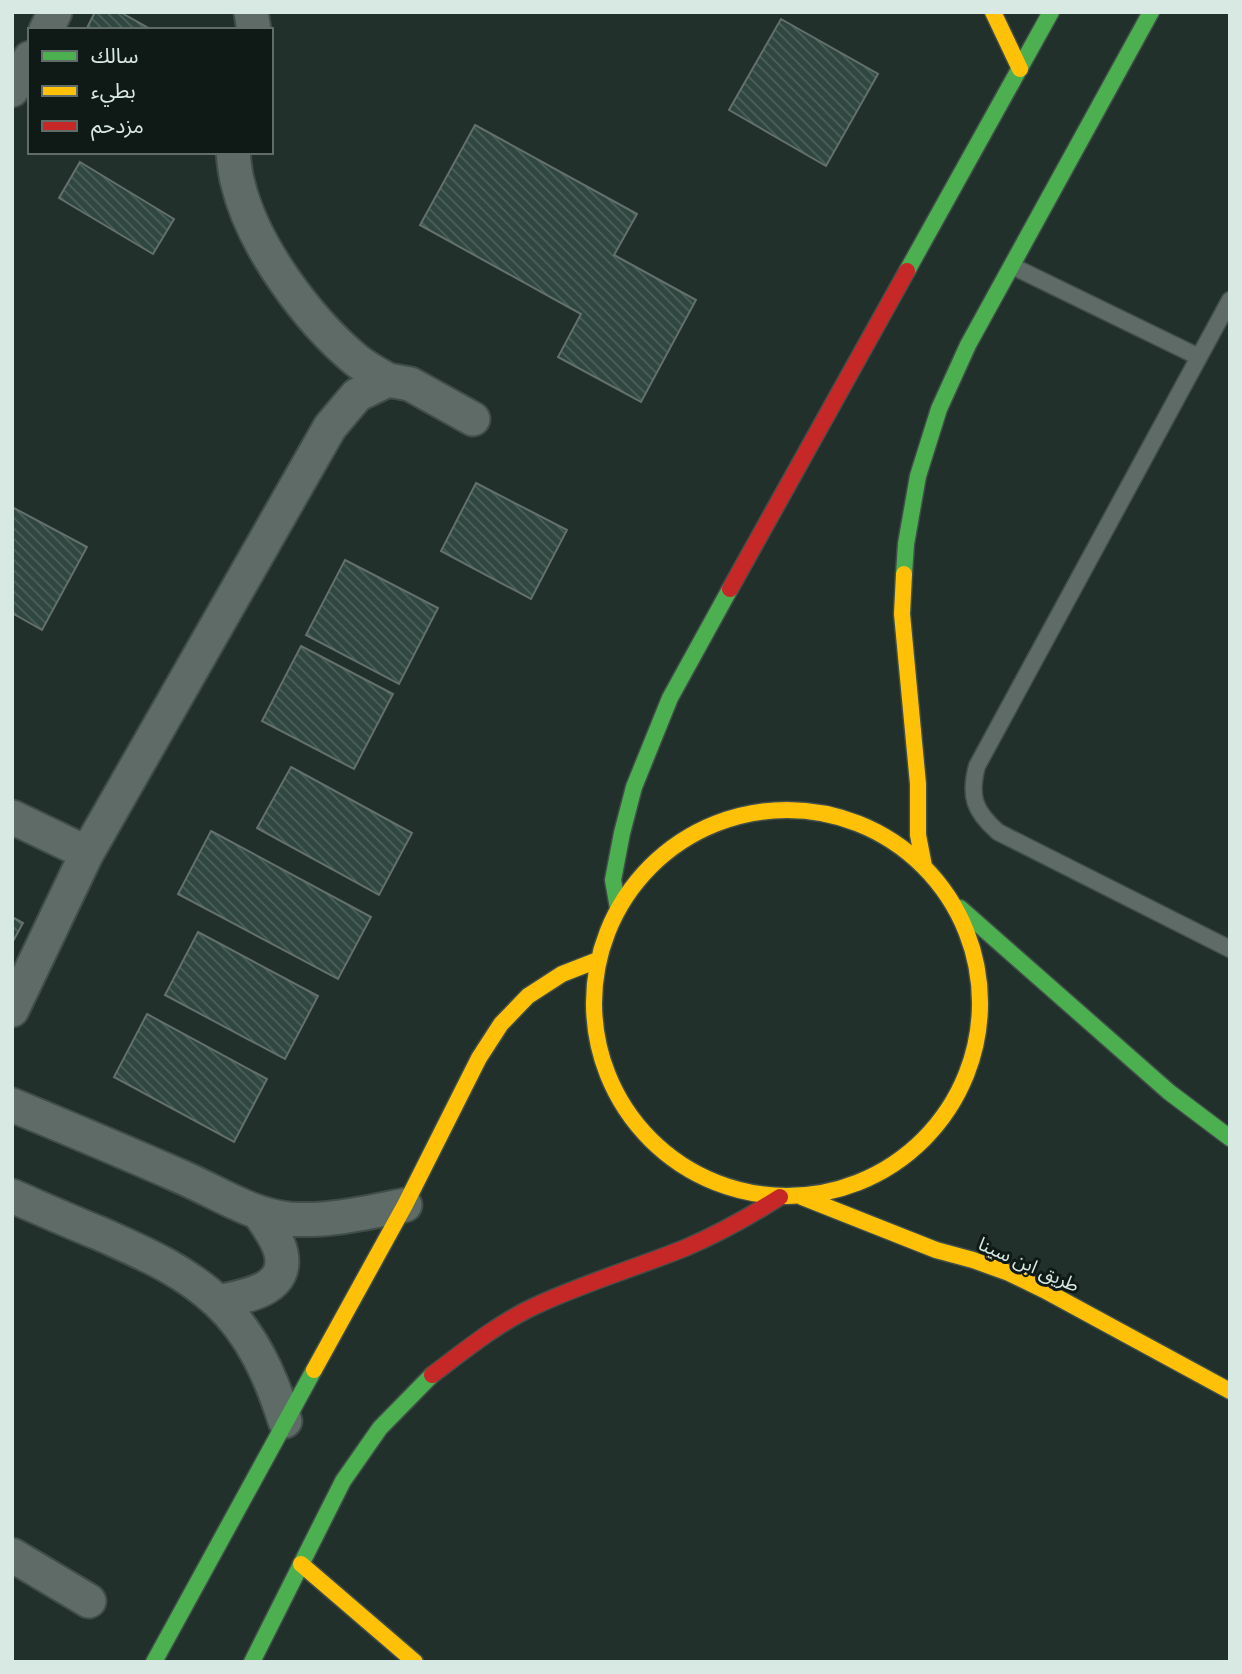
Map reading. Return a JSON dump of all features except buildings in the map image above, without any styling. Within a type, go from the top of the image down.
[{"type":"main road","points":[[993,12],[1020,69]]},
{"type":"main road","points":[[618,908],[613,880],[622,833],[650,742],[670,698],[1051,12]]},
{"type":"main road","points":[[924,866],[918,835],[918,784],[902,614],[906,544],[918,476],[939,409],[968,345],[1151,12]]},
{"type":"main road","points":[[952,901],[975,953],[981,1009],[971,1066],[946,1116],[906,1157],[857,1185],[802,1197],[780,1197],[732,1189],[688,1169],[650,1139],[620,1101],[601,1056],[594,1008],[598,960],[618,908],[644,872],[677,842],[716,821],[760,810],[804,809],[848,818],[889,838],[924,866],[952,901],[1169,1092],[1230,1138]]},
{"type":"main road","points":[[154,1662],[405,1205],[479,1058],[500,1024],[528,996],[562,974],[598,960]]},
{"type":"main road","points":[[259,1658],[300,1564],[343,1481],[380,1428],[425,1381],[476,1341],[532,1307],[719,1233],[780,1197]]},
{"type":"main road","name":"طريق ابن سينا","points":[[802,1197],[936,1250],[1009,1273],[1230,1391]]},
{"type":"main road","points":[[300,1564],[415,1662]]},
{"type":"street","points":[[47,28],[55,12]]},
{"type":"street","points":[[12,90],[28,62]]},
{"type":"street","points":[[233,154],[238,185],[271,261],[328,333],[357,361],[388,380],[410,384],[473,419]]},
{"type":"street","points":[[12,1010],[88,853],[330,427],[357,395],[388,380]]},
{"type":"street","points":[[12,817],[88,853]]},
{"type":"street","points":[[12,1105],[259,1213],[287,1219],[315,1220],[343,1218],[405,1205]]},
{"type":"street","points":[[12,1196],[155,1258],[190,1279],[218,1302],[243,1331],[261,1360],[285,1421]]},
{"type":"street","points":[[218,1302],[255,1293],[267,1288],[277,1278],[282,1265],[281,1252],[259,1213]]},
{"type":"street","points":[[12,1555],[89,1601]]},
{"type":"lane","points":[[1012,266],[1199,357]]},
{"type":"lane","points":[[1230,300],[977,766],[973,780],[973,796],[978,810],[986,822],[998,832],[1230,949]]},
{"type":"traffic: fast","points":[[907,271],[1051,12]]},
{"type":"traffic: fast","points":[[904,574],[906,544],[918,476],[939,409],[968,345],[1151,12]]},
{"type":"traffic: fast","points":[[618,908],[613,880],[634,787],[670,698],[730,589]]},
{"type":"traffic: fast","points":[[960,908],[1169,1092],[1230,1138]]},
{"type":"traffic: fast","points":[[154,1662],[314,1370]]},
{"type":"traffic: fast","points":[[252,1662],[343,1481],[380,1428],[432,1375]]},
{"type":"traffic: slow","points":[[993,12],[1020,69]]},
{"type":"traffic: slow","points":[[904,574],[902,614],[918,784],[918,835],[924,866]]},
{"type":"traffic: slow","points":[[787,810],[825,814],[861,825],[894,842],[924,866],[948,896],[965,929],[976,965],[980,1003],[976,1041],[965,1077],[948,1110],[924,1140],[894,1164],[861,1181],[825,1192],[787,1196],[749,1192],[713,1181],[680,1164],[650,1140],[626,1110],[609,1077],[598,1041],[594,1003],[598,965],[609,929],[626,896],[650,866],[680,842],[713,825],[749,814],[787,810]]},
{"type":"traffic: slow","points":[[314,1370],[405,1205],[479,1058],[501,1024],[528,996],[562,974],[598,960]]},
{"type":"traffic: slow","points":[[802,1197],[936,1250],[1009,1273],[1230,1391]]},
{"type":"traffic: slow","points":[[301,1564],[415,1662]]},
{"type":"traffic: jam","points":[[730,589],[907,271]]},
{"type":"traffic: jam","points":[[432,1375],[521,1313],[572,1290],[697,1243],[780,1197]]}]
